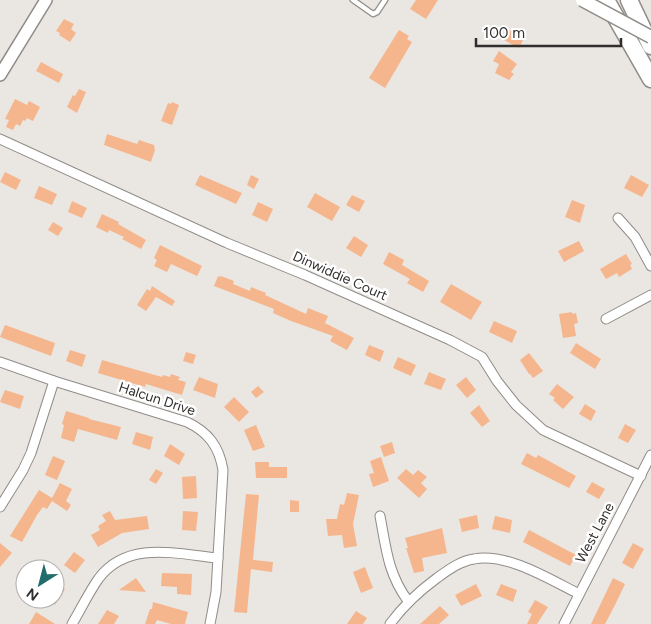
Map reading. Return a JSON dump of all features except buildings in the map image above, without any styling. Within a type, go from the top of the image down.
[{"type":"highway","points":[[606,0],[651,79]]},
{"type":"highway","points":[[629,0],[651,46]]},
{"type":"main road","points":[[582,0],[651,37]]},
{"type":"street","points":[[0,75],[46,0]]},
{"type":"street","name":"Dinwiddie Court","points":[[0,139],[227,243],[305,275],[482,356],[516,405],[543,430],[641,476]]},
{"type":"street","points":[[618,218],[635,237],[651,266]]},
{"type":"street","points":[[606,319],[651,295]]},
{"type":"street","name":"Halcun Drive","points":[[0,362],[54,381],[187,422],[207,434],[218,451],[223,470],[216,592],[212,623]]},
{"type":"street","points":[[0,507],[23,470],[54,381]]},
{"type":"street","name":"West Lane","points":[[564,624],[651,456]]},
{"type":"street","points":[[380,516],[388,564],[408,602]]},
{"type":"street","points":[[72,624],[99,579],[108,568],[128,556],[154,551],[218,558]]},
{"type":"street","points":[[390,624],[408,602],[445,572],[462,562],[481,558],[495,559],[520,566],[579,594]]},
{"type":"lane","points":[[353,0],[373,14],[377,12],[385,0]]}]
